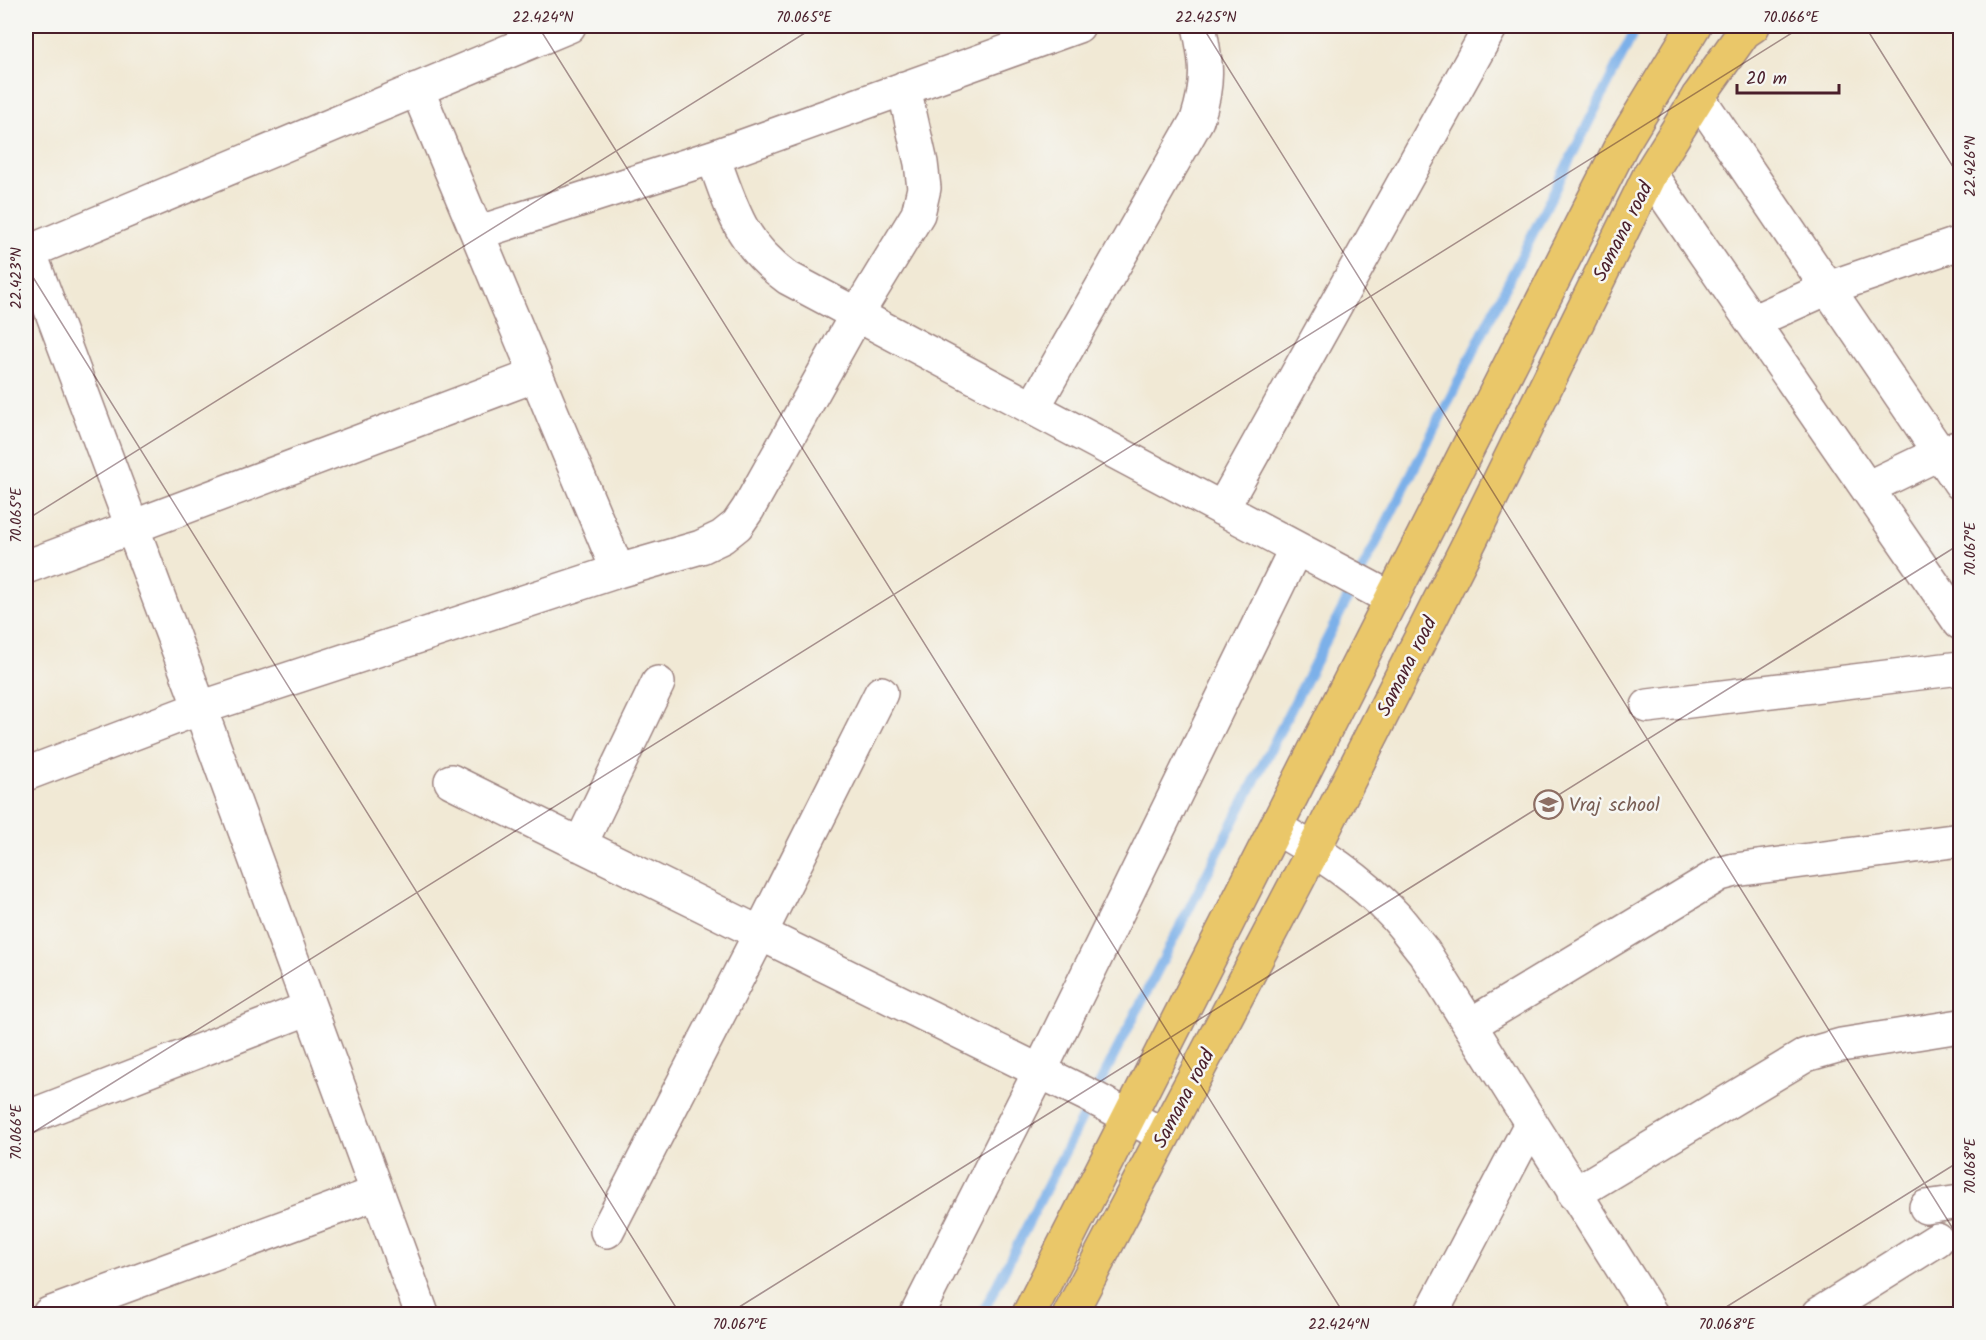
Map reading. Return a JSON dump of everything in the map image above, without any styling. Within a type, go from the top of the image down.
[{"type":"main road","name":"Samana road","points":[[1029,1314],[1621,146],[1694,26]]},
{"type":"main road","name":"Samana road","points":[[1070,1314],[1314,849],[1472,537],[1650,174],[1698,97],[1744,32],[1753,26]]},
{"type":"street","points":[[422,1314],[200,708],[27,252],[569,26]]},
{"type":"street","points":[[477,233],[713,157],[1078,26]]},
{"type":"street","points":[[1033,408],[1197,120],[1205,95],[1206,71],[1199,26]]},
{"type":"street","points":[[1222,509],[1491,26]]},
{"type":"street","points":[[417,88],[618,571]]},
{"type":"street","points":[[26,774],[200,708],[618,571],[701,547],[722,537],[737,525],[748,509],[857,314],[918,214],[924,188],[921,163],[904,88]]},
{"type":"street","points":[[1698,97],[1828,288],[1950,450],[1960,483]]},
{"type":"street","points":[[713,157],[737,222],[753,247],[768,263],[788,278],[1392,599]]},
{"type":"street","points":[[1650,174],[1960,623]]},
{"type":"street","points":[[1752,322],[1828,288],[1960,243]]},
{"type":"street","points":[[26,567],[536,375]]},
{"type":"street","points":[[1867,488],[1950,450]]},
{"type":"street","points":[[917,1314],[1065,1084],[1296,548]]},
{"type":"street","points":[[1648,706],[1960,668]]},
{"type":"street","points":[[580,845],[658,683]]},
{"type":"street","points":[[607,1231],[881,693]]},
{"type":"street","points":[[451,781],[1164,1135]]},
{"type":"street","points":[[1276,828],[1314,849],[1357,880],[1395,916],[1424,952],[1651,1314]]},
{"type":"street","points":[[1470,1025],[1720,874],[1735,870],[1960,840]]},
{"type":"street","points":[[26,1118],[309,1008]]},
{"type":"street","points":[[1574,1194],[1806,1055],[1841,1045],[1960,1026]]},
{"type":"street","points":[[1431,1314],[1531,1124]]},
{"type":"street","points":[[49,1314],[377,1193]]},
{"type":"street","points":[[1926,1207],[1960,1202]]},
{"type":"street","points":[[1819,1314],[1937,1240]]},
{"type":"waterway","points":[[982,1314],[1446,406],[1637,26]]},
{"type":"place","name":"Vraj school","points":[[1548,804]]}]
